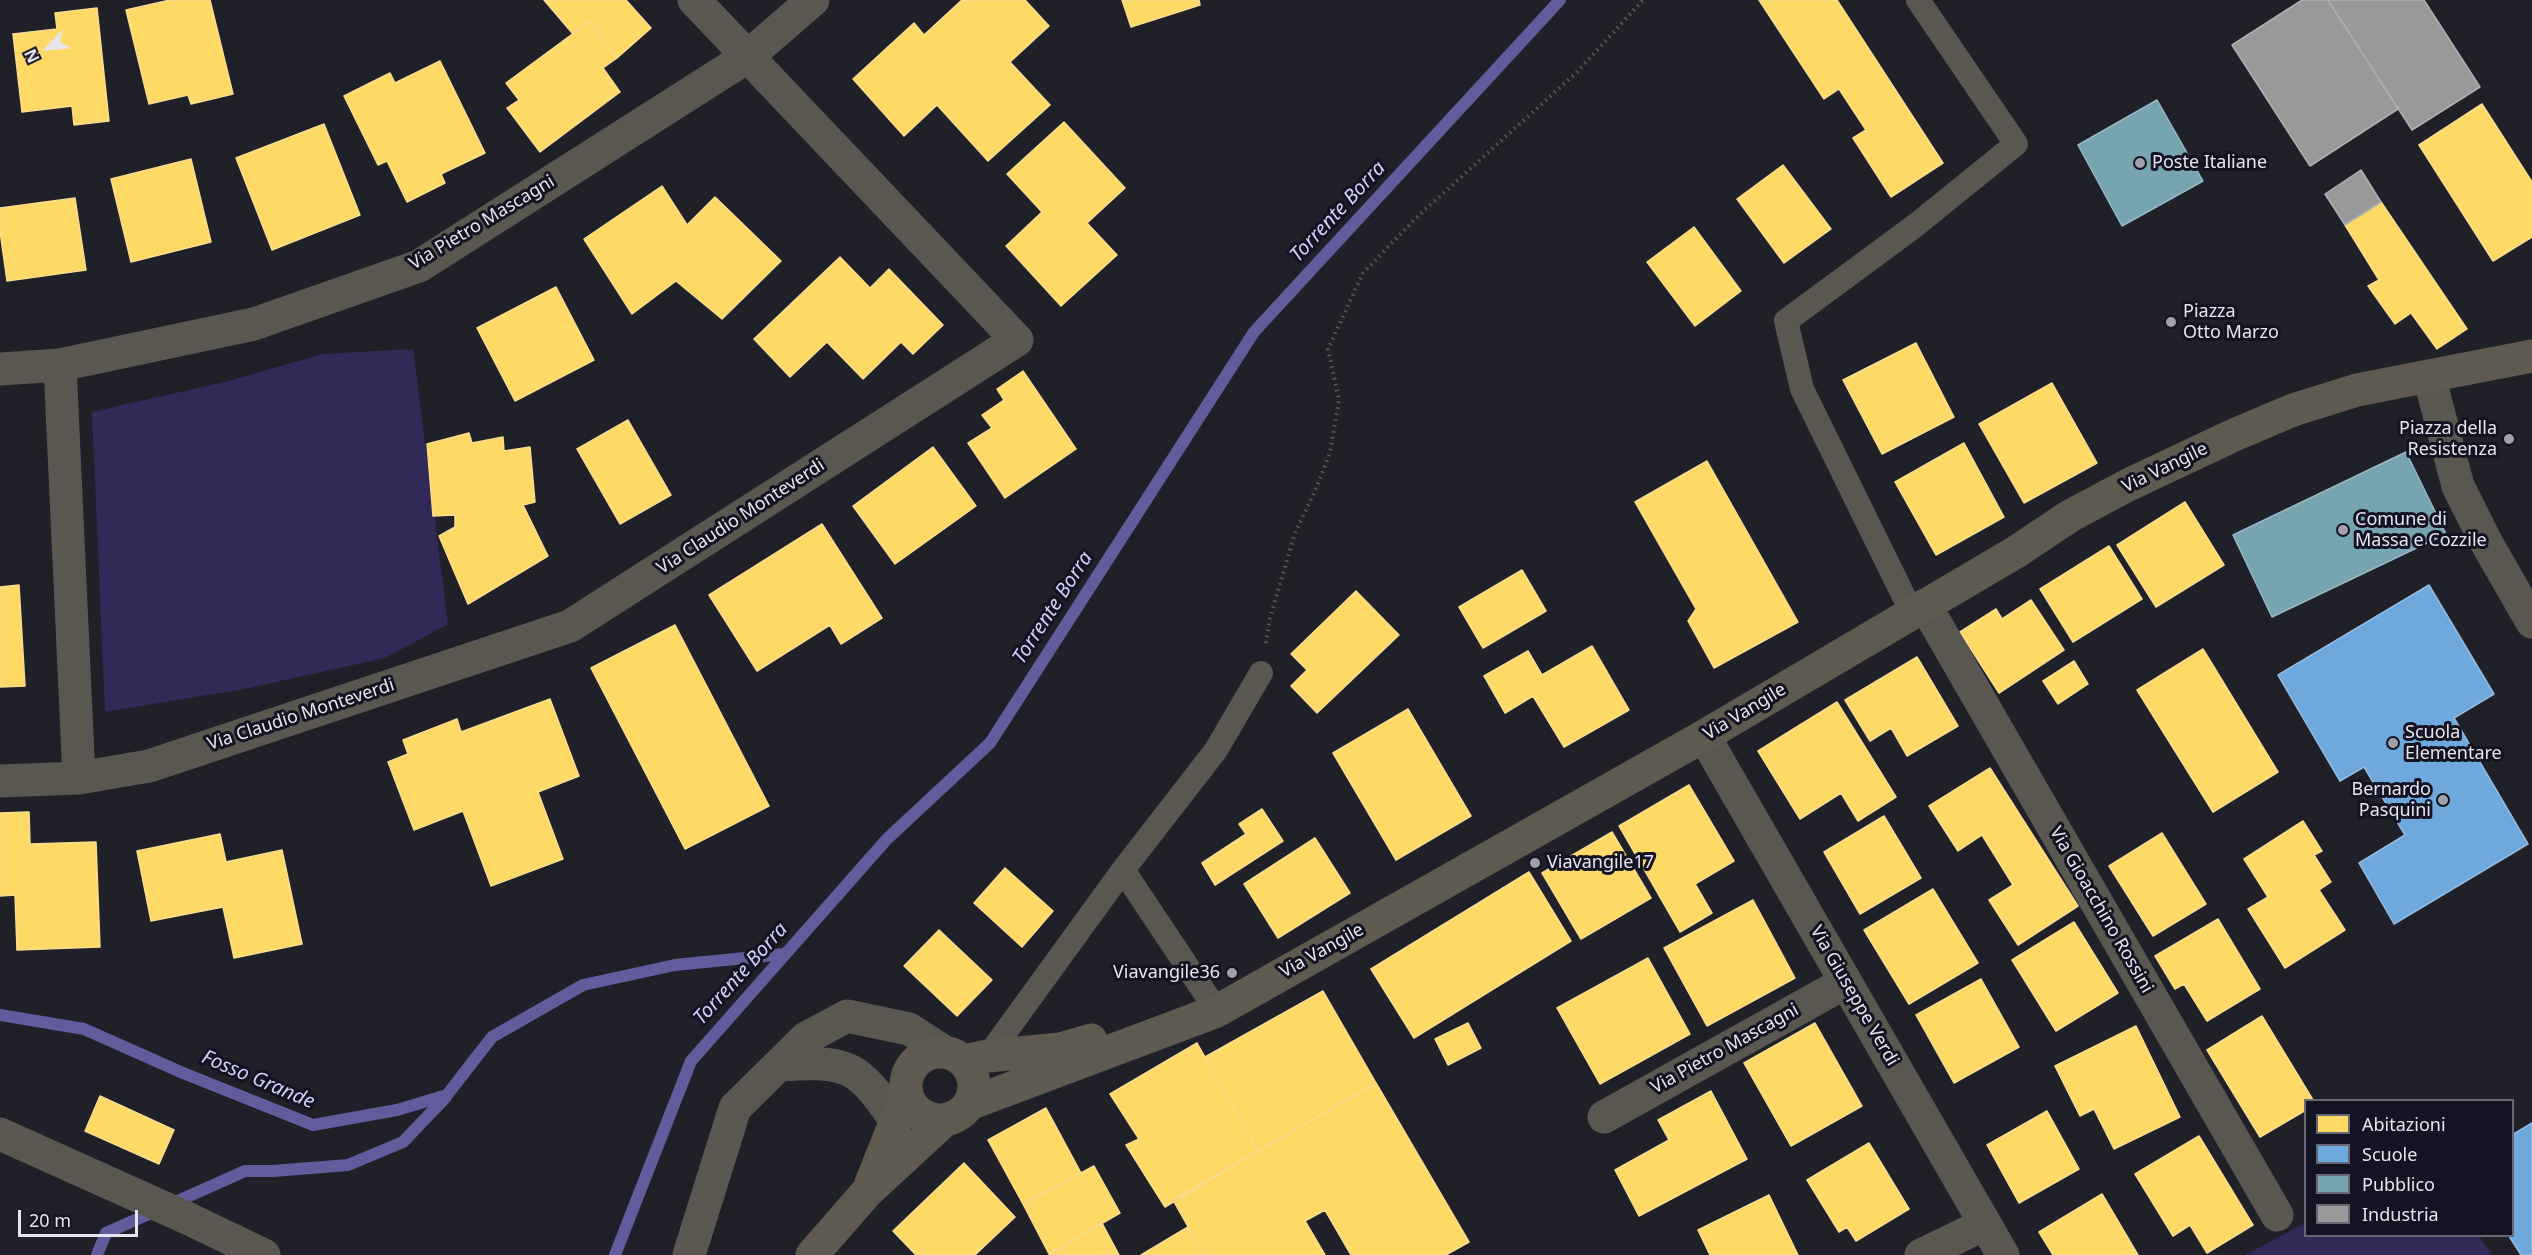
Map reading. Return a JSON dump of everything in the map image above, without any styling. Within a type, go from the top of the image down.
[{"type":"street","name":"Via Claudio Monteverdi","points":[[0,781],[79,778],[149,766],[570,626],[1017,340],[694,0]]},
{"type":"street","name":"Via Pietro Mascagni","points":[[0,369],[60,365],[254,324],[418,266],[747,57],[813,0]]},
{"type":"street","name":"Via Vangile","points":[[812,1255],[867,1192],[957,1112],[1205,1015],[1704,736],[2016,552],[2070,516],[2128,485],[2234,435],[2293,410],[2335,396],[2532,356]]},
{"type":"street","points":[[60,365],[79,778]]},
{"type":"street","points":[[2429,376],[2458,486],[2486,542],[2532,622]]},
{"type":"street","name":"Via Gioacchino Rossini","points":[[1919,609],[2277,1215]]},
{"type":"street","name":"Via Giuseppe Verdi","points":[[1704,736],[2003,1255]]},
{"type":"street","name":"Via Pietro Mascagni","points":[[1604,1117],[1846,982]]},
{"type":"street","points":[[901,1108],[907,1073],[913,1064],[932,1052],[965,1056],[1059,1049],[1126,1030],[1205,1015]]},
{"type":"street","points":[[689,1255],[735,1108],[806,1038],[847,1016],[909,1029],[965,1056],[975,1082],[957,1112],[926,1117],[901,1108],[877,1092],[855,1071],[823,1062],[779,1065]]},
{"type":"street","name":"Via Vangile","points":[[867,1192],[901,1108]]},
{"type":"street","points":[[0,1134],[264,1255]]},
{"type":"street","points":[[1921,1255],[1985,1224]]},
{"type":"lane","points":[[1918,0],[2016,144],[1916,225],[1785,321],[1802,389],[1919,609]]},
{"type":"lane","points":[[965,1056],[1123,870],[1216,750],[1261,673]]},
{"type":"lane","points":[[1123,870],[1205,1015]]},
{"type":"path","points":[[1261,673],[1270,618],[1292,544],[1330,453],[1339,400],[1328,349],[1363,273],[1418,216],[1576,73],[1643,0]]},
{"type":"shaded area","points":[[413,349],[448,624],[385,658],[244,689],[105,712],[92,412],[229,381],[322,354]]},
{"type":"shaded area","points":[[2304,1224],[2304,1237],[2480,1237],[2492,1255],[2245,1255]]},
{"type":"building: Abitazioni","points":[[170,0],[210,0],[233,94],[191,104],[188,95],[149,104],[126,10]]},
{"type":"building: Abitazioni","points":[[544,0],[626,0],[651,28],[617,58],[590,21],[573,34]]},
{"type":"building: Abitazioni","points":[[962,0],[1025,0],[1049,26],[1010,62],[1050,105],[988,161],[937,105],[904,136],[853,79],[914,23],[924,35]]},
{"type":"building: Abitazioni","points":[[1122,0],[1199,0],[1200,5],[1131,27]]},
{"type":"building: Abitazioni","points":[[1759,0],[1837,0],[1943,163],[1891,197],[1853,138],[1866,130],[1839,89],[1824,99]]},
{"type":"building: Abitazioni","points":[[97,8],[109,121],[74,125],[72,106],[22,112],[13,34],[57,29],[55,13]]},
{"type":"building: Abitazioni","points":[[590,21],[617,58],[603,68],[620,92],[540,152],[507,108],[519,100],[506,83]]},
{"type":"building: Abitazioni","points":[[440,61],[485,153],[441,174],[445,183],[407,202],[387,161],[378,165],[344,96],[390,73],[395,83]]},
{"type":"building: Abitazioni","points":[[2482,104],[2532,182],[2532,237],[2493,261],[2419,145]]},
{"type":"building: Abitazioni","points":[[1064,122],[1125,188],[1087,223],[1117,255],[1061,306],[1006,246],[1042,212],[1007,174]]},
{"type":"building: Abitazioni","points":[[324,124],[360,215],[272,250],[236,158]]},
{"type":"building: Abitazioni","points":[[191,159],[211,242],[131,262],[111,179]]},
{"type":"building: Abitazioni","points":[[1783,165],[1831,229],[1784,263],[1737,199]]},
{"type":"building: Abitazioni","points":[[662,186],[687,225],[715,197],[781,261],[722,319],[676,281],[632,314],[584,239]]},
{"type":"building: Abitazioni","points":[[75,198],[86,270],[7,281],[0,231],[0,208]]},
{"type":"building: Abitazioni","points":[[2381,202],[2467,329],[2437,349],[2411,313],[2395,324],[2368,286],[2379,280],[2345,225]]},
{"type":"building: Abitazioni","points":[[1694,227],[1741,291],[1695,326],[1647,262]]},
{"type":"building: Abitazioni","points":[[840,257],[870,288],[889,269],[943,325],[913,354],[901,342],[863,379],[827,342],[790,377],[754,339]]},
{"type":"building: Abitazioni","points":[[556,287],[594,360],[515,401],[477,328]]},
{"type":"building: Abitazioni","points":[[1916,343],[1954,417],[1882,454],[1843,380]]},
{"type":"building: Abitazioni","points":[[1023,371],[1076,449],[1005,498],[968,443],[992,428],[982,415],[1004,400],[997,389]]},
{"type":"building: Abitazioni","points":[[2052,383],[2097,463],[2024,503],[1979,424]]},
{"type":"building: Abitazioni","points":[[628,420],[671,495],[620,524],[577,449]]},
{"type":"building: Abitazioni","points":[[469,433],[472,443],[503,437],[504,451],[530,447],[535,502],[523,505],[548,556],[468,604],[439,536],[455,527],[455,515],[433,516],[427,444]]},
{"type":"building: Abitazioni","points":[[1964,443],[2004,517],[1936,555],[1895,482]]},
{"type":"building: Abitazioni","points":[[933,447],[976,506],[895,564],[853,506]]},
{"type":"building: Abitazioni","points":[[1707,461],[1798,622],[1714,668],[1688,621],[1696,609],[1635,502]]},
{"type":"building: Abitazioni","points":[[2185,502],[2224,565],[2156,607],[2117,545]]},
{"type":"building: Abitazioni","points":[[822,524],[882,618],[841,644],[830,625],[757,671],[709,595]]},
{"type":"building: Abitazioni","points":[[2109,546],[2142,599],[2073,642],[2040,589]]},
{"type":"building: Abitazioni","points":[[1522,570],[1546,611],[1483,648],[1459,607]]},
{"type":"building: Abitazioni","points":[[19,585],[25,686],[0,687],[0,587]]},
{"type":"building: Abitazioni","points":[[1356,591],[1399,635],[1317,713],[1291,686],[1307,670],[1291,654]]},
{"type":"building: Abitazioni","points":[[2031,600],[2064,650],[1999,693],[1960,632],[1996,609],[2002,619]]},
{"type":"building: Abitazioni","points":[[675,625],[769,806],[685,849],[591,668]]},
{"type":"building: Abitazioni","points":[[1592,646],[1629,710],[1564,747],[1533,696],[1505,713],[1484,676],[1528,651],[1542,675]]},
{"type":"building: Abitazioni","points":[[2203,649],[2278,772],[2213,812],[2137,690]]},
{"type":"building: Abitazioni","points":[[1917,657],[1958,726],[1907,756],[1891,728],[1870,741],[1845,700]]},
{"type":"building: Abitazioni","points":[[2074,661],[2088,684],[2058,704],[2043,681]]},
{"type":"building: Abitazioni","points":[[550,699],[579,776],[538,792],[563,859],[491,886],[463,811],[414,830],[388,762],[408,754],[403,740],[457,719],[461,732]]},
{"type":"building: Abitazioni","points":[[1837,702],[1896,797],[1858,821],[1841,793],[1800,819],[1758,751]]},
{"type":"building: Abitazioni","points":[[1408,709],[1471,816],[1396,860],[1333,753]]},
{"type":"building: Abitazioni","points":[[1990,768],[2078,906],[2018,945],[1989,900],[2013,885],[1982,835],[1958,851],[1929,806]]},
{"type":"building: Abitazioni","points":[[1689,785],[1734,861],[1695,884],[1712,913],[1680,932],[1619,826]]},
{"type":"building: Abitazioni","points":[[1262,809],[1283,841],[1215,885],[1202,863],[1246,834],[1239,824]]},
{"type":"building: Abitazioni","points":[[29,812],[30,844],[96,842],[100,947],[17,950],[15,895],[0,896],[0,813]]},
{"type":"building: Abitazioni","points":[[1884,816],[1921,878],[1860,914],[1824,852]]},
{"type":"building: Abitazioni","points":[[2303,821],[2322,851],[2314,855],[2331,882],[2319,890],[2345,930],[2285,968],[2248,909],[2268,897],[2244,859]]},
{"type":"building: Abitazioni","points":[[1612,832],[1651,898],[1581,939],[1542,873]]},
{"type":"building: Abitazioni","points":[[2162,833],[2206,904],[2153,936],[2109,866]]},
{"type":"building: Abitazioni","points":[[220,834],[226,862],[282,850],[302,944],[234,958],[223,907],[151,921],[137,851]]},
{"type":"building: Abitazioni","points":[[1315,838],[1350,893],[1278,938],[1244,884]]},
{"type":"building: Abitazioni","points":[[1005,868],[1053,911],[1022,947],[974,903]]},
{"type":"building: Abitazioni","points":[[1529,872],[1571,941],[1414,1038],[1371,969]]},
{"type":"building: Abitazioni","points":[[1933,889],[1978,963],[1909,1004],[1864,930]]},
{"type":"building: Abitazioni","points":[[1753,900],[1795,978],[1707,1026],[1664,948]]},
{"type":"building: Abitazioni","points":[[2218,919],[2260,989],[2207,1021],[2184,984],[2175,989],[2155,956]]},
{"type":"building: Abitazioni","points":[[2074,922],[2118,993],[2056,1031],[2012,960]]},
{"type":"building: Abitazioni","points":[[939,930],[992,980],[957,1016],[904,966]]},
{"type":"building: Abitazioni","points":[[1648,958],[1690,1034],[1600,1084],[1557,1008]]},
{"type":"building: Abitazioni","points":[[1981,979],[2019,1047],[1954,1083],[1916,1015]]},
{"type":"building: Abitazioni","points":[[1323,991],[1376,1083],[1258,1151],[1205,1057]]},
{"type":"building: Abitazioni","points":[[2262,1016],[2312,1099],[2304,1099],[2304,1111],[2260,1137],[2207,1050]]},
{"type":"building: Abitazioni","points":[[1468,1023],[1481,1048],[1448,1065],[1435,1039]]},
{"type":"building: Abitazioni","points":[[1815,1023],[1862,1106],[1791,1146],[1744,1063]]},
{"type":"building: Abitazioni","points":[[2136,1026],[2180,1117],[2114,1149],[2094,1109],[2080,1116],[2055,1066]]},
{"type":"building: Abitazioni","points":[[1197,1043],[1258,1151],[1165,1207],[1126,1145],[1139,1139],[1110,1094]]},
{"type":"building: Abitazioni","points":[[1376,1083],[1469,1242],[1446,1255],[1351,1255],[1325,1210],[1305,1221],[1325,1255],[1204,1255],[1173,1200]]},
{"type":"building: Abitazioni","points":[[1711,1091],[1747,1159],[1639,1216],[1615,1170],[1669,1140],[1658,1120]]},
{"type":"building: Abitazioni","points":[[100,1096],[174,1130],[159,1164],[85,1131]]},
{"type":"building: Abitazioni","points":[[1046,1108],[1081,1173],[1023,1204],[988,1140]]},
{"type":"building: Abitazioni","points":[[2047,1111],[2079,1169],[2019,1203],[1987,1145]]},
{"type":"building: Abitazioni","points":[[2199,1136],[2253,1225],[2207,1253],[2190,1225],[2173,1236],[2135,1174]]},
{"type":"building: Abitazioni","points":[[1869,1143],[1909,1209],[1856,1241],[1847,1227],[1839,1232],[1807,1180]]},
{"type":"building: Abitazioni","points":[[964,1163],[1015,1217],[975,1255],[916,1255],[893,1231]]},
{"type":"building: Abitazioni","points":[[1094,1166],[1120,1213],[1049,1254],[1023,1204]]},
{"type":"building: Abitazioni","points":[[2102,1194],[2138,1255],[2053,1255],[2039,1232]]},
{"type":"building: Abitazioni","points":[[1769,1195],[1798,1255],[1710,1255],[1698,1230]]},
{"type":"building: Abitazioni","points":[[1102,1223],[1119,1255],[1049,1254]]},
{"type":"building: Abitazioni","points":[[1188,1227],[1204,1255],[1141,1255]]},
{"type":"building: Scuole","name":"Scuola Elementare","points":[[2429,585],[2494,694],[2454,718],[2528,844],[2394,924],[2359,863],[2405,835],[2364,767],[2340,781],[2278,675]]},
{"type":"building: Scuole","points":[[2532,1123],[2532,1255],[2521,1255],[2510,1237],[2514,1237],[2514,1134]]},
{"type":"building: Pubblico","name":"Poste Italiane","points":[[2157,100],[2203,181],[2122,226],[2078,145]]},
{"type":"building: Pubblico","points":[[2406,452],[2446,534],[2272,617],[2233,535]]},
{"type":"building: Industria","points":[[2302,0],[2328,0],[2398,109],[2310,166],[2232,45]]},
{"type":"building: Industria","points":[[2328,0],[2424,0],[2480,87],[2412,130]]},
{"type":"building: Industria","points":[[2361,170],[2381,202],[2345,225],[2325,194]]},
{"type":"waterway","name":"Torrente Borra","points":[[615,1255],[691,1061],[887,839],[990,743],[1254,332],[1560,0]]},
{"type":"waterway","name":"Fosso Grande","points":[[0,1015],[84,1029],[183,1073],[313,1125],[397,1110],[447,1095],[492,1037],[583,985],[675,965],[785,954]]},
{"type":"waterway","points":[[97,1255],[106,1233],[245,1171],[348,1165],[403,1142],[446,1097]]},
{"type":"place","name":"Poste Italiane","points":[[2140,163]]},
{"type":"place","name":"Piazza Otto Marzo","points":[[2171,322]]},
{"type":"place","name":"Piazza della Resistenza","points":[[2509,439]]},
{"type":"place","name":"Comune di Massa e Cozzile","points":[[2343,530]]},
{"type":"place","name":"Scuola Elementare","points":[[2393,743]]},
{"type":"place","name":"Bernardo Pasquini","points":[[2443,800]]},
{"type":"place","name":"Viavangile17","points":[[1535,863]]},
{"type":"place","name":"Viavangile36","points":[[1232,973]]}]
